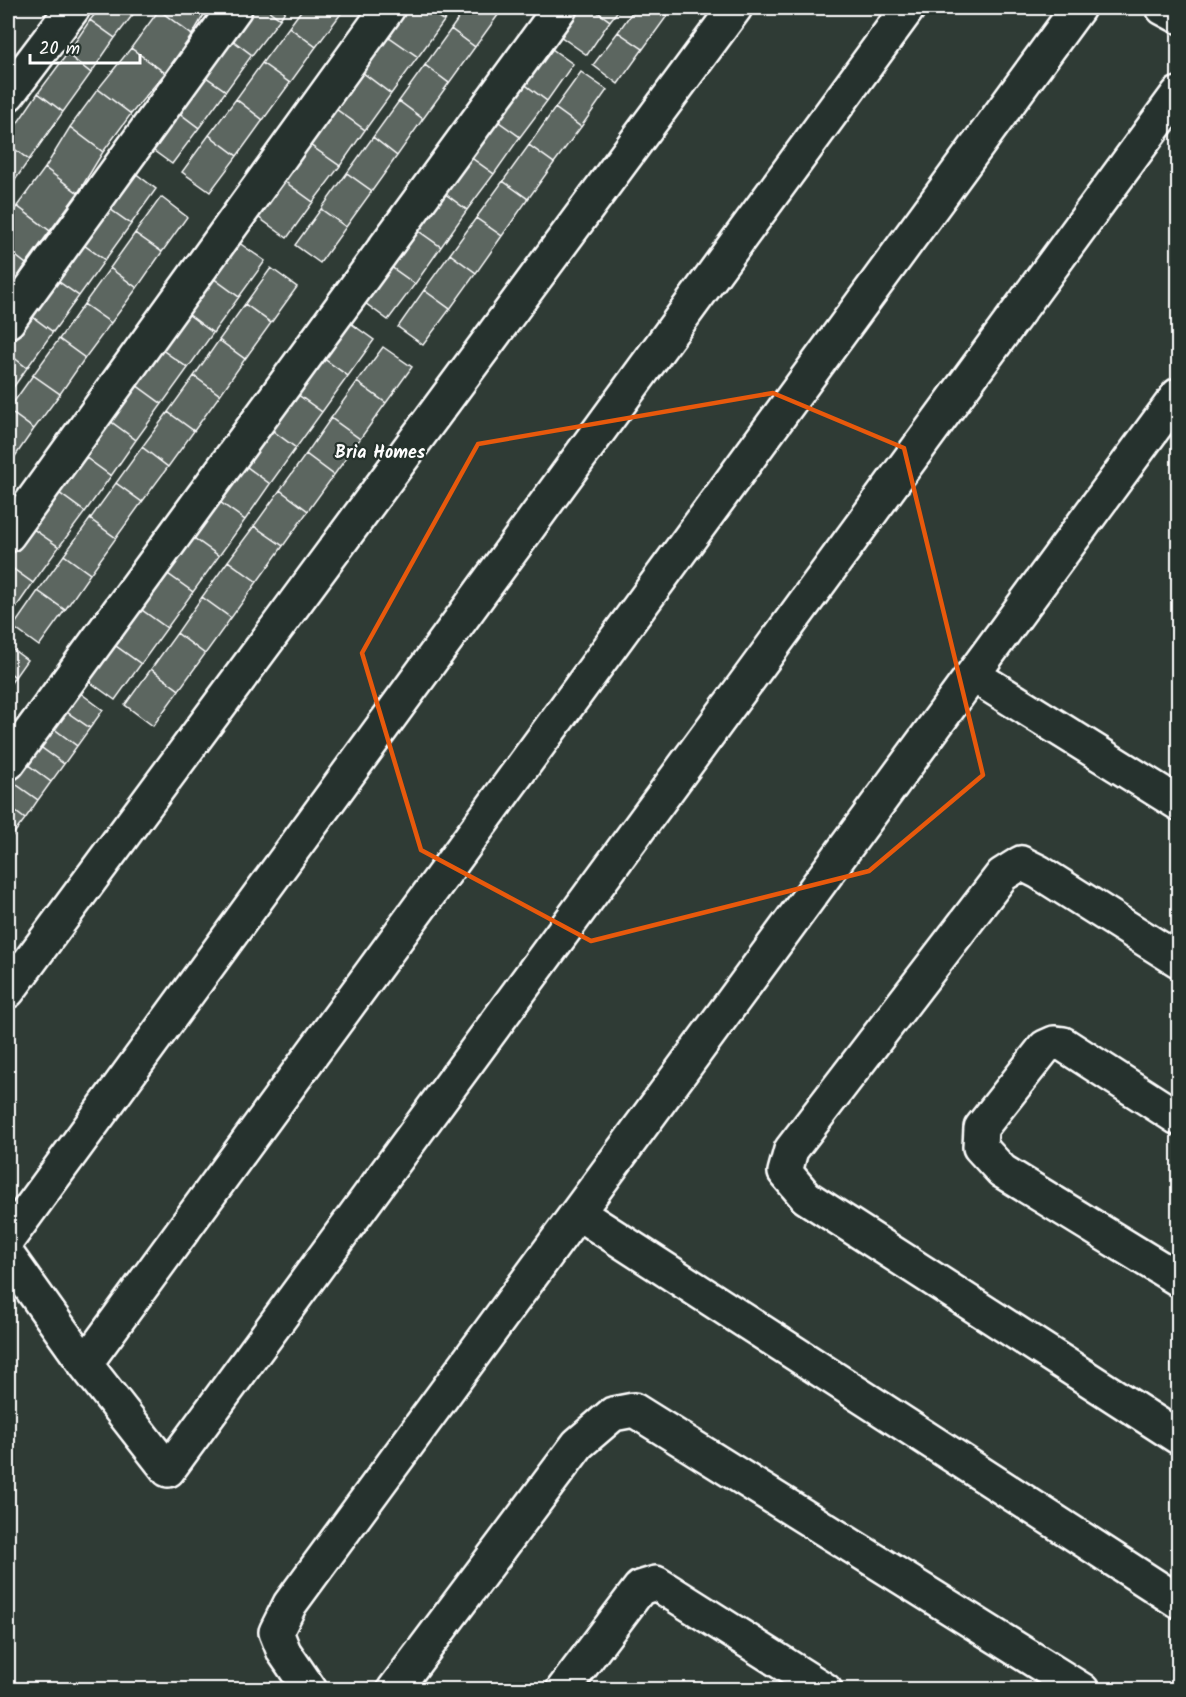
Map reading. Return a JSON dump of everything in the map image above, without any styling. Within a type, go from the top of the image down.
[{"type":"street","points":[[8,94],[73,8]]},
{"type":"street","points":[[8,321],[235,8]]},
{"type":"street","points":[[8,535],[388,8]]},
{"type":"street","points":[[8,763],[560,8]]},
{"type":"street","points":[[8,992],[735,8]]},
{"type":"street","points":[[8,1239],[908,8]]},
{"type":"street","points":[[85,1364],[1078,8]]},
{"type":"street","points":[[1163,8],[1179,16]]},
{"type":"street","points":[[8,1256],[85,1364],[168,1470],[1179,94]]},
{"type":"street","points":[[310,1689],[284,1652],[276,1632],[290,1604],[1179,395]]},
{"type":"street","points":[[973,675],[1179,803]]},
{"type":"street","points":[[1179,960],[1040,872],[1021,863],[1002,875],[791,1150],[785,1172],[806,1197],[1179,1437]]},
{"type":"street","points":[[1179,1118],[1063,1044],[1053,1043],[1044,1047],[981,1128],[980,1147],[1002,1172],[1179,1279]]},
{"type":"street","points":[[578,1213],[1179,1601]]},
{"type":"street","points":[[394,1689],[578,1444],[613,1414],[634,1410],[1082,1689]]},
{"type":"street","points":[[563,1689],[640,1588],[656,1583],[825,1689]]},
{"type":"highlighted area","points":[[773,393],[904,448],[983,775],[869,871],[591,941],[421,850],[362,653],[478,444]]},
{"type":"building","points":[[100,8],[138,8],[115,38],[90,20]]},
{"type":"building","points":[[160,8],[208,8],[192,35],[159,10]]},
{"type":"building","points":[[242,8],[265,8],[280,19],[252,55],[223,33]]},
{"type":"building","points":[[265,8],[287,8],[280,19]]},
{"type":"building","points":[[303,8],[338,8],[343,11],[316,47],[289,27]]},
{"type":"building","points":[[409,8],[425,8],[444,21],[418,57],[388,36]]},
{"type":"building","points":[[425,8],[453,8],[444,21]]},
{"type":"building","points":[[466,8],[496,8],[501,11],[475,47],[451,29]]},
{"type":"building","points":[[580,8],[592,8],[610,21],[587,55],[560,36]]},
{"type":"building","points":[[592,8],[620,8],[610,21]]},
{"type":"building","points":[[635,8],[655,8],[667,16],[643,49],[618,32]]},
{"type":"building","points":[[655,8],[673,8],[667,16]]},
{"type":"building","points":[[159,10],[192,35],[165,73],[131,48]]},
{"type":"building","points":[[90,20],[115,38],[91,73],[67,54]]},
{"type":"building","points":[[289,27],[316,47],[290,83],[262,63]]},
{"type":"building","points":[[451,29],[475,47],[449,83],[425,65]]},
{"type":"building","points":[[618,32],[643,49],[618,84],[593,65]]},
{"type":"building","points":[[223,33],[252,55],[226,91],[196,70]]},
{"type":"building","points":[[388,36],[418,57],[391,94],[362,72]]},
{"type":"building","points":[[545,44],[573,64],[547,101],[519,80]]},
{"type":"building","points":[[131,48],[165,73],[131,114],[98,89]]},
{"type":"building","points":[[67,54],[91,73],[63,112],[38,93]]},
{"type":"building","points":[[262,63],[290,83],[263,120],[236,99]]},
{"type":"building","points":[[425,65],[449,83],[423,119],[399,101]]},
{"type":"building","points":[[196,70],[226,91],[199,128],[170,106]]},
{"type":"building","points":[[362,72],[391,94],[365,130],[336,109]]},
{"type":"building","points":[[581,72],[607,90],[581,127],[555,108]]},
{"type":"building","points":[[519,80],[547,101],[520,137],[492,117]]},
{"type":"building","points":[[98,89],[131,114],[103,152],[70,127]]},
{"type":"building","points":[[38,93],[63,112],[29,160],[8,144],[8,137]]},
{"type":"building","points":[[236,99],[263,120],[237,156],[209,135]]},
{"type":"building","points":[[399,101],[423,119],[397,156],[373,137]]},
{"type":"building","points":[[170,106],[199,128],[172,164],[143,143]]},
{"type":"building","points":[[555,108],[581,127],[554,163],[529,145]]},
{"type":"building","points":[[336,109],[365,130],[340,166],[310,145]]},
{"type":"building","points":[[492,117],[520,137],[494,174],[466,154]]},
{"type":"building","points":[[70,127],[103,152],[78,193],[45,168]]},
{"type":"building","points":[[209,135],[237,156],[210,192],[182,172]]},
{"type":"building","points":[[373,137],[397,156],[372,191],[347,173]]},
{"type":"building","points":[[8,144],[29,160],[8,190]]},
{"type":"building","points":[[310,145],[340,166],[313,202],[284,181]]},
{"type":"building","points":[[529,145],[554,163],[528,199],[503,181]]},
{"type":"building","points":[[466,154],[494,174],[467,210],[440,190]]},
{"type":"building","points":[[126,166],[156,189],[131,224],[100,202]]},
{"type":"building","points":[[45,168],[78,193],[50,231],[17,206]]},
{"type":"building","points":[[347,173],[372,191],[346,227],[321,209]]},
{"type":"building","points":[[284,181],[313,202],[287,238],[258,217]]},
{"type":"building","points":[[503,181],[528,199],[502,236],[476,218]]},
{"type":"building","points":[[440,190],[467,210],[441,247],[413,227]]},
{"type":"building","points":[[161,197],[187,217],[162,252],[135,233]]},
{"type":"building","points":[[100,202],[131,224],[105,260],[74,238]]},
{"type":"building","points":[[17,206],[50,231],[26,264],[8,250],[8,219]]},
{"type":"building","points":[[321,209],[346,227],[320,263],[295,245]]},
{"type":"building","points":[[476,218],[502,236],[476,273],[450,254]]},
{"type":"building","points":[[413,227],[441,247],[415,284],[387,264]]},
{"type":"building","points":[[135,233],[162,252],[137,288],[110,268]]},
{"type":"building","points":[[74,238],[105,260],[79,296],[48,274]]},
{"type":"building","points":[[235,240],[265,261],[239,297],[209,275]]},
{"type":"building","points":[[8,250],[26,264],[10,290],[8,288]]},
{"type":"building","points":[[450,254],[476,273],[450,309],[424,290]]},
{"type":"building","points":[[387,264],[415,284],[388,320],[361,300]]},
{"type":"building","points":[[110,268],[137,288],[111,323],[84,304]]},
{"type":"building","points":[[271,268],[297,287],[271,323],[245,304]]},
{"type":"building","points":[[48,274],[79,296],[53,332],[22,309]]},
{"type":"building","points":[[209,275],[239,297],[213,333],[184,311]]},
{"type":"building","points":[[424,290],[450,309],[423,345],[398,327]]},
{"type":"building","points":[[84,304],[111,323],[85,358],[59,339]]},
{"type":"building","points":[[245,304],[271,323],[245,359],[219,340]]},
{"type":"building","points":[[22,309],[53,332],[27,368],[8,353],[8,330]]},
{"type":"building","points":[[184,311],[213,333],[188,368],[158,347]]},
{"type":"building","points":[[342,317],[374,340],[348,376],[316,353]]},
{"type":"building","points":[[59,339],[85,358],[60,394],[33,375]]},
{"type":"building","points":[[219,340],[245,359],[220,395],[194,376]]},
{"type":"building","points":[[158,347],[188,368],[162,404],[132,382]]},
{"type":"building","points":[[383,347],[412,367],[386,403],[357,382]]},
{"type":"building","points":[[8,353],[27,368],[8,395]]},
{"type":"building","points":[[316,353],[348,376],[322,412],[290,389]]},
{"type":"building","points":[[33,375],[60,394],[34,429],[8,410]]},
{"type":"building","points":[[194,376],[220,395],[194,431],[168,412]]},
{"type":"building","points":[[132,382],[162,404],[136,440],[106,418]]},
{"type":"building","points":[[357,382],[386,403],[360,439],[331,418]]},
{"type":"building","points":[[290,389],[322,412],[296,448],[265,425]]},
{"type":"building","points":[[8,410],[34,429],[9,465],[8,464]]},
{"type":"building","points":[[168,412],[194,431],[168,467],[142,447]]},
{"type":"building","points":[[106,418],[136,440],[111,476],[81,454]]},
{"type":"building","points":[[331,418],[360,439],[334,475],[306,454]]},
{"type":"building","points":[[265,425],[296,448],[270,484],[239,461]]},
{"type":"building","points":[[142,447],[168,467],[142,502],[116,483]]},
{"type":"building","points":[[81,454],[111,476],[85,512],[55,490]]},
{"type":"building","points":[[306,454],[334,475],[308,511],[280,490]]},
{"type":"building","points":[[239,461],[270,484],[245,520],[213,497]]},
{"type":"building","points":[[116,483],[142,502],[116,538],[90,519]]},
{"type":"building","points":[[55,490],[85,512],[59,547],[29,526]]},
{"type":"building","points":[[280,490],[308,511],[283,546],[254,526]]},
{"type":"building","points":[[213,497],[245,520],[219,556],[187,533]]},
{"type":"building","points":[[90,519],[116,538],[90,574],[64,555]]},
{"type":"building","points":[[29,526],[59,547],[33,583],[8,565],[8,555]]},
{"type":"building","points":[[254,526],[283,546],[257,582],[228,561]]},
{"type":"building","points":[[187,533],[219,556],[193,592],[161,569]]},
{"type":"building","points":[[64,555],[90,574],[65,610],[38,591]]},
{"type":"building","points":[[228,561],[257,582],[231,618],[202,597]]},
{"type":"building","points":[[8,565],[33,583],[8,619]]},
{"type":"building","points":[[161,569],[193,592],[167,628],[135,605]]},
{"type":"building","points":[[38,591],[65,610],[39,646],[13,627]]},
{"type":"building","points":[[202,597],[231,618],[205,654],[177,633]]},
{"type":"building","points":[[135,605],[167,628],[141,664],[109,641]]},
{"type":"building","points":[[177,633],[205,654],[179,690],[151,669]]},
{"type":"building","points":[[109,641],[141,664],[115,700],[83,677]]},
{"type":"building","points":[[8,646],[27,660],[15,677],[8,671]]},
{"type":"building","points":[[151,669],[179,690],[153,726],[125,705]]},
{"type":"building","points":[[8,671],[15,677],[8,687]]},
{"type":"building","points":[[75,689],[103,710],[90,728],[61,708]]},
{"type":"building","points":[[61,708],[90,728],[77,746],[49,725]]},
{"type":"building","points":[[49,725],[77,746],[64,764],[35,743]]},
{"type":"building","points":[[35,743],[64,764],[51,782],[23,761]]},
{"type":"building","points":[[23,761],[51,782],[38,800],[10,780]]},
{"type":"building","points":[[10,780],[38,800],[25,819],[8,806]]},
{"type":"building","points":[[8,806],[25,819],[12,836],[8,833]]},
{"type":"district","name":"Bria Homes","points":[[380,452]]}]
